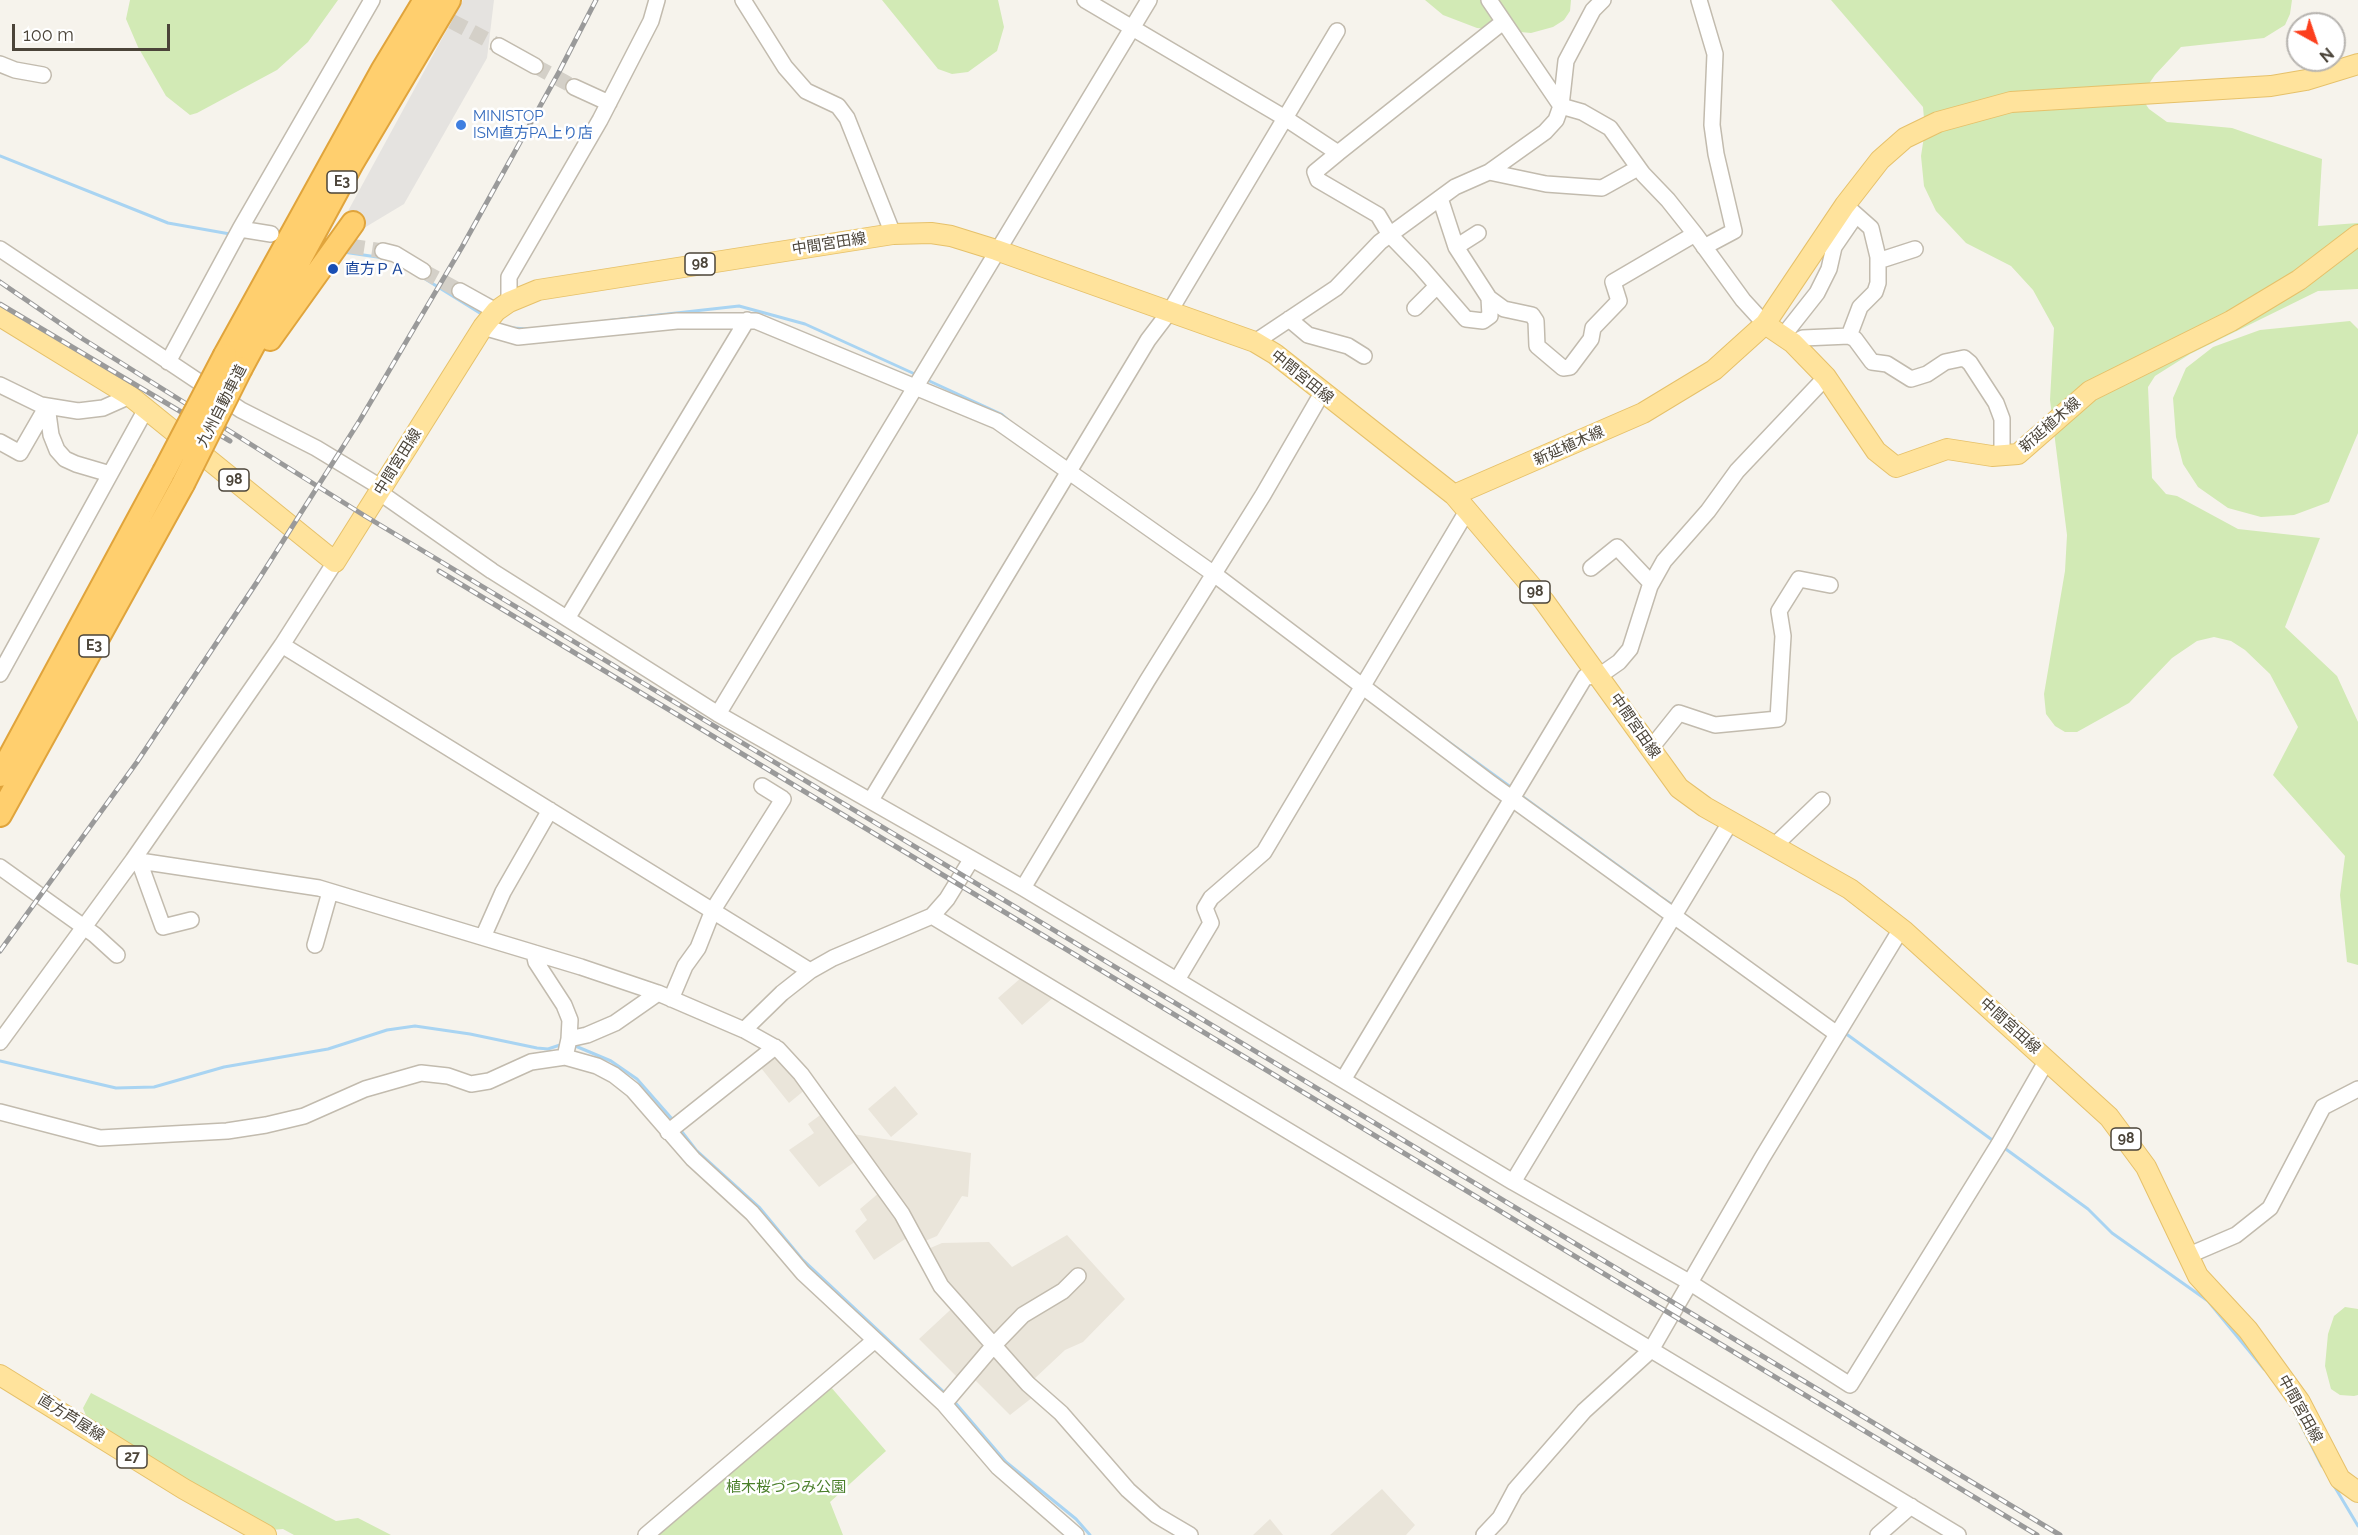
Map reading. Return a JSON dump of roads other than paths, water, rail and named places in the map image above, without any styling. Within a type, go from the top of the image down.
[{"type":"highway","name":"九州自動車道","points":[[2,812],[183,484],[220,411],[238,365],[371,90],[425,0]]},
{"type":"highway","name":"九州自動車道","points":[[0,775],[164,472],[238,365],[449,0]]},
{"type":"highway","points":[[238,365],[353,223]]},
{"type":"main road","name":"新延植木線","points":[[1454,495],[1660,404],[1714,370],[1765,324],[1850,210],[1880,160],[1905,138],[1938,122],[2011,102],[2271,86],[2306,80],[2358,63]]},
{"type":"main road","name":"中間宮田線","points":[[335,562],[483,327],[503,306],[538,290],[893,234],[931,233],[951,236],[996,250],[1256,342],[1275,354],[1454,495],[1544,601],[1679,788],[1704,807],[1850,889],[1901,929],[2109,1117],[2130,1143],[2159,1192],[2187,1256],[2211,1293],[2248,1330],[2275,1365],[2300,1402],[2331,1466],[2340,1479],[2358,1492]]},
{"type":"main road","name":"新延植木線","points":[[1765,324],[1788,340],[1826,377],[1876,450],[1896,467],[1947,449],[2002,456],[2018,454],[2090,391],[2241,315],[2299,280],[2358,235]]},
{"type":"main road","name":"98","points":[[0,316],[130,396],[335,562]]},
{"type":"main road","name":"直方芦屋線","points":[[0,1375],[184,1489],[266,1535]]},
{"type":"street","points":[[168,362],[240,229],[372,0]]},
{"type":"street","points":[[460,291],[503,306],[509,278],[609,103],[651,21],[657,0]]},
{"type":"street","points":[[742,0],[785,67],[806,91],[838,106],[846,118],[893,234]]},
{"type":"street","points":[[1085,0],[1285,118],[1338,153]]},
{"type":"street","points":[[718,714],[1149,0]]},
{"type":"street","points":[[1489,0],[1561,106],[1582,112],[1610,128],[1638,168],[1695,234],[1743,300],[1765,324]]},
{"type":"street","points":[[1256,342],[1336,288],[1390,235],[1455,187],[1489,172],[1545,132],[1556,120],[1561,106],[1566,61],[1593,10],[1603,0]]},
{"type":"street","points":[[1699,0],[1715,54],[1712,125],[1716,154],[1734,231],[1704,247]]},
{"type":"street","points":[[1489,298],[1490,316],[1483,321],[1466,319],[1390,235],[1378,215],[1318,180],[1315,171],[1503,22]]},
{"type":"street","points":[[871,800],[1148,340],[1170,311],[1337,31]]},
{"type":"street","points":[[499,46],[535,66]]},
{"type":"street","points":[[0,64],[15,70],[43,75]]},
{"type":"street","points":[[574,87],[609,103]]},
{"type":"street","points":[[1489,172],[1545,184],[1602,188],[1638,168]]},
{"type":"street","points":[[1440,198],[1456,247],[1489,298],[1504,309],[1532,315],[1536,321],[1538,346],[1563,368],[1570,367],[1591,339],[1593,328],[1619,301],[1613,282],[1695,234]]},
{"type":"street","points":[[1788,340],[1829,269],[1834,247],[1850,210],[1875,235],[1878,261],[1875,292],[1860,307],[1848,336]]},
{"type":"street","points":[[240,229],[271,234]]},
{"type":"street","points":[[1456,247],[1478,233]]},
{"type":"street","points":[[0,249],[241,410],[316,448],[381,490],[492,571],[718,714],[1023,888],[1513,1182],[1689,1282],[1851,1385],[1999,1144],[2047,1060]]},
{"type":"street","points":[[1878,261],[1915,249]]},
{"type":"street","points":[[383,251],[395,254],[423,271]]},
{"type":"street","points":[[1415,308],[1437,286]]},
{"type":"street","points":[[1289,319],[1308,335],[1348,346],[1364,356]]},
{"type":"street","points":[[568,617],[747,320]]},
{"type":"street","points":[[483,327],[518,337],[677,321],[747,320],[916,386],[997,421],[1214,574],[1513,798],[1837,1034]]},
{"type":"street","points":[[1788,340],[1848,336],[1855,339],[1872,362],[1887,364],[1911,379],[1917,379],[1954,359],[1964,358],[1970,363],[1996,403],[2002,419],[2002,456]]},
{"type":"street","points":[[1343,1080],[1585,677],[1599,676],[1619,662],[1630,649],[1651,583],[1664,561],[1708,511],[1737,471],[1826,377]]},
{"type":"street","points":[[0,385],[47,406],[78,411],[104,408],[130,396]]},
{"type":"street","points":[[1023,888],[1322,393]]},
{"type":"street","points":[[0,442],[21,453],[47,406]]},
{"type":"street","points":[[47,406],[51,435],[57,450],[65,459],[110,474]]},
{"type":"street","points":[[0,674],[146,409]]},
{"type":"street","points":[[1177,980],[1211,923],[1205,908],[1210,898],[1264,852],[1361,685],[1467,511]]},
{"type":"street","points":[[1591,568],[1617,547],[1651,583]]},
{"type":"street","points":[[0,1042],[136,860],[282,645],[335,562]]},
{"type":"street","points":[[1651,748],[1679,713],[1715,725],[1778,719],[1783,636],[1779,611],[1799,579],[1830,585]]},
{"type":"street","points":[[282,645],[810,971]]},
{"type":"street","points":[[569,1039],[587,1035],[615,1023],[664,996],[698,948],[712,910],[783,799],[762,786]]},
{"type":"street","points":[[1774,846],[1822,800]]},
{"type":"street","points":[[483,938],[503,892],[550,810]]},
{"type":"street","points":[[1513,1182],[1731,821]]},
{"type":"street","points":[[136,860],[266,879],[330,892],[534,953],[664,996],[744,1030],[775,1047],[801,1074],[902,1214],[941,1286],[1028,1384],[1061,1413],[1128,1490],[1156,1515],[1190,1535]]},
{"type":"street","points":[[136,860],[163,927],[191,920]]},
{"type":"street","points":[[744,1030],[782,993],[810,971],[833,958],[932,916],[947,899],[971,860]]},
{"type":"street","points":[[0,867],[84,927],[117,955]]},
{"type":"street","points":[[315,945],[330,892]]},
{"type":"street","points":[[932,916],[1958,1535]]},
{"type":"street","points":[[1484,1535],[1500,1518],[1515,1491],[1584,1411],[1651,1350],[1689,1282],[1901,929]]},
{"type":"street","points":[[534,953],[536,962],[564,1005],[570,1020],[566,1057]]},
{"type":"street","points":[[668,1132],[775,1047]]},
{"type":"street","points":[[0,1112],[100,1138],[226,1131],[304,1116],[365,1089],[422,1072],[448,1076],[471,1084],[489,1081],[531,1062],[566,1057],[597,1066],[614,1075],[633,1090],[668,1132],[752,1213],[803,1273],[944,1404],[998,1467],[1076,1535]]},
{"type":"street","points":[[2187,1256],[2236,1235],[2270,1208],[2323,1107],[2358,1089]]},
{"type":"street","points":[[944,1404],[1023,1315],[1063,1291],[1078,1276]]},
{"type":"street","points":[[646,1535],[874,1340]]},
{"type":"street","points":[[1878,1535],[1911,1506]]},
{"type":"waterway","points":[[0,156],[168,223],[230,234]]},
{"type":"waterway","points":[[343,252],[384,258]]},
{"type":"waterway","points":[[422,277],[483,315]]},
{"type":"waterway","points":[[605,321],[739,306],[805,324],[917,375]]},
{"type":"waterway","points":[[513,328],[527,329]]},
{"type":"waterway","points":[[925,379],[1001,414],[1008,420]]},
{"type":"waterway","points":[[1439,735],[1512,788]]},
{"type":"waterway","points":[[1519,794],[1657,894]]},
{"type":"waterway","points":[[1662,898],[1674,906]]},
{"type":"waterway","points":[[0,1061],[116,1088],[154,1087],[224,1067],[328,1049],[387,1030],[415,1026],[470,1034],[537,1048],[548,1049],[563,1044]]},
{"type":"waterway","points":[[1845,1033],[1995,1142]]},
{"type":"waterway","points":[[573,1045],[611,1061],[637,1079],[673,1120]]},
{"type":"waterway","points":[[679,1128],[696,1150],[759,1207],[802,1259],[946,1394]]},
{"type":"waterway","points":[[2003,1147],[2088,1209],[2112,1233],[2208,1301],[2264,1369]]},
{"type":"waterway","points":[[953,1400],[1006,1462],[1076,1519],[1090,1535]]},
{"type":"waterway","points":[[2295,1413],[2322,1466]]},
{"type":"waterway","points":[[2333,1484],[2358,1526]]},
{"type":"tunnel","points":[[411,0],[499,46]]},
{"type":"tunnel","points":[[535,66],[574,87]]},
{"type":"tunnel","points":[[304,239],[383,251]]},
{"type":"tunnel","points":[[423,271],[460,291]]},
{"type":"railway","points":[[0,951],[137,762],[257,582],[360,420],[462,247],[559,72],[596,0]]},
{"type":"railway","points":[[0,282],[83,339],[365,516],[2060,1535]]},
{"type":"railway","points":[[0,304],[230,441]]},
{"type":"railway","points":[[439,571],[2037,1535]]},
{"type":"place","name":"MINISTOP ISM直方PA上り店","points":[[461,125]]},
{"type":"place","name":"直方ＰＡ","points":[[333,269]]},
{"type":"park label","name":"植木桜づつみ公園","points":[[786,1487]]}]
